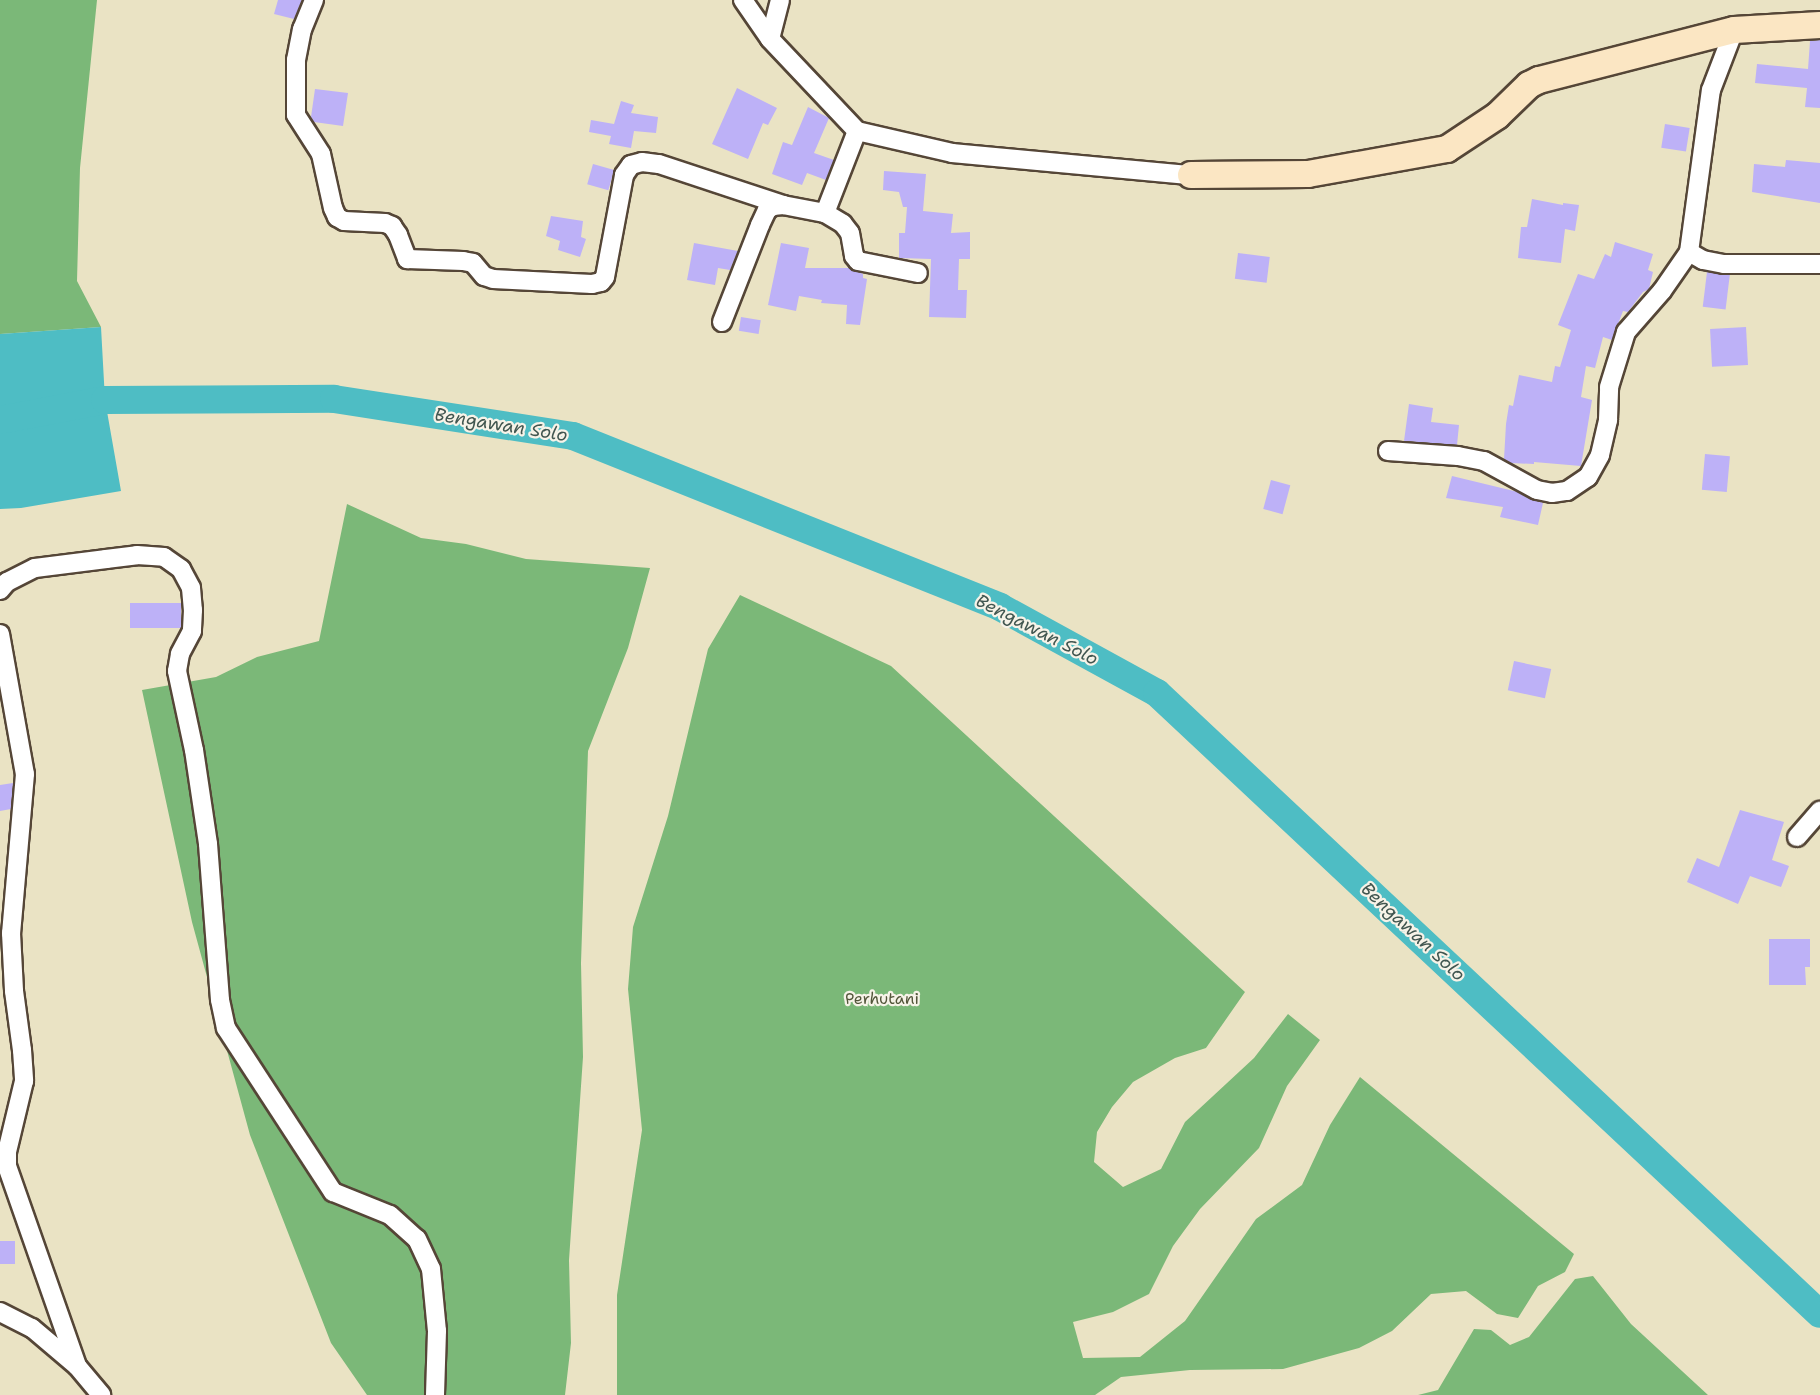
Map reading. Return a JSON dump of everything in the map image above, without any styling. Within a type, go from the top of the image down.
[{"type":"main road","points":[[1191,175],[1308,174],[1447,149],[1488,122],[1529,85],[1539,80],[1734,30],[1820,25]]},
{"type":"street","points":[[314,0],[302,29],[296,60],[296,115],[321,154],[337,217],[344,221],[385,223],[392,226],[407,259],[473,263],[484,276],[493,279],[592,284],[601,282],[605,276],[624,175],[632,165],[642,162],[659,164],[783,205],[825,213],[843,224],[850,233],[854,256],[858,261],[918,273]]},
{"type":"street","points":[[743,0],[770,39],[857,131],[952,153],[1191,175]]},
{"type":"street","points":[[770,39],[780,0]]},
{"type":"street","points":[[1388,451],[1484,461],[1537,490],[1552,492],[1578,486],[1588,477],[1600,455],[1608,420],[1609,387],[1626,332],[1662,291],[1689,252],[1711,90],[1734,30]]},
{"type":"street","points":[[825,213],[857,131]]},
{"type":"street","points":[[722,322],[767,210],[783,205]]},
{"type":"street","points":[[1689,252],[1703,260],[1724,264],[1820,264]]},
{"type":"street","points":[[0,590],[8,582],[35,568],[137,555],[164,557],[181,569],[186,578],[191,588],[192,631],[180,654],[177,671],[194,750],[208,844],[220,1000],[226,1028],[333,1192],[390,1215],[417,1239],[431,1269],[437,1331],[435,1395]]},
{"type":"street","points":[[0,634],[25,774],[23,823],[11,933],[14,991],[24,1081],[7,1152],[7,1166],[77,1366]]},
{"type":"street","points":[[1797,837],[1820,811]]},
{"type":"street","points":[[0,1311],[32,1328],[77,1366],[101,1395]]},
{"type":"green space","points":[[0,0],[97,0],[80,168],[77,281],[101,327],[0,334]]},
{"type":"green space","points":[[347,504],[421,538],[466,544],[526,559],[650,568],[628,648],[588,751],[581,963],[583,1057],[569,1260],[571,1343],[565,1395],[367,1395],[331,1343],[250,1135],[192,922],[142,690],[216,677],[257,657],[319,641]]},
{"type":"green space","name":"Perhutani","points":[[740,595],[891,666],[1245,992],[1206,1048],[1175,1058],[1133,1082],[1112,1107],[1097,1132],[1094,1162],[1123,1187],[1161,1169],[1185,1122],[1254,1058],[1288,1014],[1320,1040],[1287,1086],[1259,1148],[1200,1209],[1173,1246],[1149,1294],[1113,1312],[1073,1322],[1083,1358],[1140,1357],[1185,1321],[1256,1219],[1302,1185],[1330,1125],[1360,1077],[1574,1254],[1565,1272],[1538,1286],[1518,1318],[1497,1314],[1466,1291],[1431,1294],[1392,1331],[1359,1348],[1283,1369],[1190,1370],[1121,1377],[1095,1395],[617,1395],[617,1295],[642,1130],[628,989],[633,927],[668,816],[708,649]]},
{"type":"green space","points":[[1593,1276],[1631,1324],[1708,1395],[1418,1395],[1438,1390],[1474,1329],[1491,1330],[1510,1345],[1529,1337],[1575,1279]]},
{"type":"water","points":[[101,327],[105,400],[121,491],[21,508],[0,509],[0,334]]},
{"type":"building","points":[[278,0],[302,0],[294,19],[274,14]]},
{"type":"building","points":[[1820,40],[1820,108],[1805,107],[1807,88],[1755,83],[1757,64],[1808,69],[1810,41]]},
{"type":"building","points":[[737,88],[777,108],[768,125],[763,123],[748,159],[712,144]]},
{"type":"building","points":[[315,89],[348,93],[343,126],[314,122],[311,117]]},
{"type":"building","points":[[621,101],[634,105],[631,113],[658,117],[656,133],[634,131],[631,148],[609,144],[611,136],[589,132],[591,120],[614,124]]},
{"type":"building","points":[[808,107],[829,118],[814,153],[834,160],[826,180],[807,173],[802,185],[772,174],[783,142],[792,145]]},
{"type":"building","points":[[1665,124],[1690,128],[1686,152],[1661,148]]},
{"type":"building","points":[[1786,160],[1820,163],[1820,203],[1752,192],[1754,164],[1785,167]]},
{"type":"building","points":[[593,164],[614,170],[608,190],[587,184]]},
{"type":"building","points":[[884,171],[926,174],[923,211],[953,214],[951,233],[970,232],[970,259],[959,259],[958,290],[967,290],[966,318],[929,317],[931,259],[899,258],[899,233],[905,233],[907,207],[903,207],[899,192],[883,190]]},
{"type":"building","points":[[1532,199],[1563,205],[1563,203],[1579,205],[1575,231],[1565,229],[1561,263],[1518,258],[1521,227],[1527,227]]},
{"type":"building","points":[[551,216],[583,221],[581,237],[586,239],[580,257],[558,250],[560,241],[546,236]]},
{"type":"building","points":[[1615,242],[1653,254],[1648,270],[1653,272],[1649,289],[1643,292],[1628,312],[1623,311],[1612,340],[1603,337],[1595,368],[1586,366],[1581,397],[1592,400],[1581,466],[1534,462],[1534,464],[1511,463],[1504,459],[1506,424],[1509,405],[1513,406],[1519,375],[1552,382],[1555,366],[1560,367],[1571,330],[1558,325],[1578,274],[1594,279],[1605,254],[1611,257]]},
{"type":"building","points":[[694,243],[738,251],[730,270],[718,268],[715,285],[687,280]]},
{"type":"building","points":[[781,243],[809,248],[805,268],[849,268],[863,274],[863,278],[867,279],[860,325],[846,324],[847,305],[821,303],[822,300],[799,296],[796,311],[768,305]]},
{"type":"building","points":[[1238,253],[1270,257],[1267,283],[1235,279]]},
{"type":"building","points":[[1707,272],[1730,275],[1726,310],[1703,307]]},
{"type":"building","points":[[741,317],[761,320],[759,334],[739,331]]},
{"type":"building","points":[[1746,327],[1748,365],[1712,367],[1710,329]]},
{"type":"building","points":[[1409,404],[1433,408],[1431,422],[1459,425],[1457,445],[1404,441]]},
{"type":"building","points":[[1705,454],[1730,456],[1727,492],[1702,490]]},
{"type":"building","points":[[1452,476],[1518,492],[1543,503],[1538,525],[1500,517],[1503,507],[1446,498]]},
{"type":"building","points":[[1271,480],[1290,485],[1283,514],[1263,509]]},
{"type":"building","points":[[130,603],[181,603],[181,628],[130,628]]},
{"type":"building","points":[[1514,661],[1551,669],[1545,698],[1508,690]]},
{"type":"building","points":[[13,783],[11,809],[0,811],[0,785]]},
{"type":"building","points":[[1740,810],[1784,822],[1772,860],[1789,866],[1781,887],[1750,876],[1738,904],[1687,882],[1697,858],[1719,867]]},
{"type":"building","points":[[1769,939],[1810,939],[1810,967],[1805,967],[1806,985],[1769,985]]},
{"type":"building","points":[[0,1241],[15,1241],[15,1264],[0,1264]]},
{"type":"waterway","name":"Bengawan Solo","points":[[0,420],[105,400],[334,399],[573,436],[1000,607],[1157,693],[1820,1314]]}]
